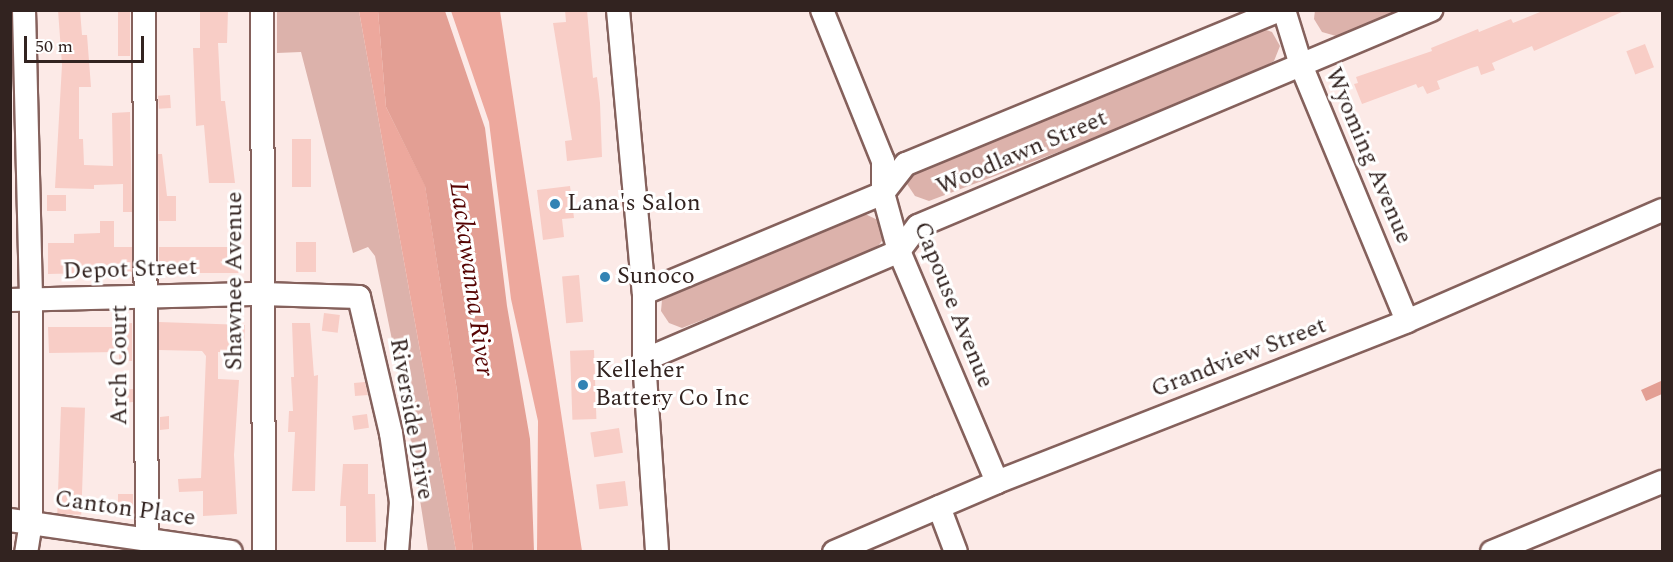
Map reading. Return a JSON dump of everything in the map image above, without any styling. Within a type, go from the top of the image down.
[{"type":"street","points":[[24,10],[21,521],[26,552]]},
{"type":"street","name":"Arch Court","points":[[144,10],[147,540]]},
{"type":"street","name":"Shawnee Avenue","points":[[262,10],[264,552]]},
{"type":"street","points":[[618,10],[644,293],[644,360],[657,552]]},
{"type":"street","name":"Capouse Avenue","points":[[822,10],[883,161],[883,193],[899,251],[997,482]]},
{"type":"street","name":"Woodlawn Street","points":[[644,293],[883,193],[906,164],[1282,10]]},
{"type":"street","name":"Wyoming Avenue","points":[[1282,10],[1301,65],[1407,321]]},
{"type":"street","name":"Woodlawn Street","points":[[644,360],[899,251],[918,226],[1431,10]]},
{"type":"street","name":"Grandview Street","points":[[834,552],[997,482],[1407,321],[1662,210]]},
{"type":"street","name":"Depot Street","points":[[21,300],[262,294],[359,297]]},
{"type":"street","name":"Riverside Drive","points":[[359,297],[391,433],[401,502],[397,552]]},
{"type":"street","points":[[1492,552],[1662,482]]},
{"type":"street","points":[[939,507],[956,552]]},
{"type":"street","name":"Canton Place","points":[[21,521],[231,552]]},
{"type":"shaded area","points":[[1315,10],[1400,11],[1336,36],[1322,32],[1314,19]]},
{"type":"shaded area","points":[[277,11],[359,11],[456,551],[428,551],[405,404],[375,256],[368,247],[353,253],[301,52],[277,53]]},
{"type":"shaded area","points":[[359,11],[378,11],[386,107],[425,185],[457,391],[473,551],[456,551]]},
{"type":"shaded area","points":[[451,11],[500,11],[582,551],[537,551],[538,421],[511,299],[489,122]]},
{"type":"shaded area","points":[[1258,27],[1272,32],[1280,46],[1274,61],[1258,70],[1143,120],[929,201],[915,196],[907,184],[908,173]]},
{"type":"shaded area","points":[[863,213],[882,222],[884,238],[879,245],[846,264],[682,328],[669,323],[661,311],[662,300]]},
{"type":"water","name":"Lackawanna River","points":[[378,11],[445,11],[485,128],[507,306],[530,439],[534,551],[473,551],[457,391],[425,186],[386,107]]},
{"type":"water","points":[[1661,381],[1662,394],[1646,401],[1641,390]]},
{"type":"building","points":[[58,10],[80,10],[82,35],[87,35],[91,87],[79,87],[79,139],[83,139],[84,165],[113,166],[112,113],[130,112],[132,212],[123,212],[123,184],[94,185],[94,189],[55,188],[62,65]]},
{"type":"building","points":[[118,10],[130,10],[130,56],[118,56]]},
{"type":"building","points":[[200,10],[228,10],[227,43],[218,43],[221,101],[225,101],[235,183],[209,183],[204,125],[196,126],[193,48],[200,48]]},
{"type":"building","points":[[565,10],[587,10],[593,78],[597,77],[600,103],[602,157],[567,161],[565,141],[572,140],[553,23],[566,22]]},
{"type":"building","points":[[1545,10],[1624,11],[1534,51],[1532,46],[1492,63],[1495,70],[1481,75],[1478,66],[1437,81],[1440,89],[1427,94],[1423,86],[1418,88],[1416,84],[1362,104],[1354,84],[1358,83],[1356,77],[1432,51],[1431,48],[1478,29],[1479,32],[1511,19],[1513,23]]},
{"type":"building","points":[[1645,44],[1654,67],[1635,75],[1626,51]]},
{"type":"building","points":[[170,95],[171,108],[159,109],[158,96]]},
{"type":"building","points":[[292,139],[311,139],[311,187],[292,187]]},
{"type":"building","points":[[158,154],[162,154],[167,196],[176,196],[176,221],[159,221]]},
{"type":"building","name":"Lana's Salon","points":[[570,186],[574,218],[562,219],[564,237],[543,240],[537,190]]},
{"type":"building","points":[[47,195],[66,195],[66,211],[47,211]]},
{"type":"building","points":[[100,221],[114,221],[114,247],[132,247],[132,272],[48,274],[48,243],[74,243],[74,234],[100,233]]},
{"type":"building","points":[[296,242],[316,242],[316,272],[296,272]]},
{"type":"building","points":[[159,247],[242,247],[242,273],[159,273]]},
{"type":"building","points":[[579,275],[583,322],[566,323],[562,276]]},
{"type":"building","points":[[324,313],[340,315],[338,333],[322,331]]},
{"type":"building","points":[[159,322],[245,325],[244,353],[218,352],[218,379],[239,380],[234,455],[237,514],[203,516],[203,491],[179,492],[178,479],[201,478],[206,356],[202,351],[159,350]]},
{"type":"building","points":[[132,323],[132,361],[119,361],[119,352],[49,353],[48,327],[119,327],[119,324]]},
{"type":"building","points":[[292,323],[310,323],[314,376],[318,375],[315,491],[292,491],[295,432],[288,432],[289,411],[293,411]]},
{"type":"building","name":"Kelleher Battery Co Inc","points":[[594,350],[596,419],[572,420],[570,351]]},
{"type":"building","points":[[365,382],[368,395],[355,396],[354,383]]},
{"type":"building","points":[[133,389],[133,402],[122,403],[122,390]]},
{"type":"building","points":[[61,407],[85,408],[81,515],[57,514]]},
{"type":"building","points":[[367,414],[369,428],[354,430],[352,416]]},
{"type":"building","points":[[169,416],[169,429],[160,430],[160,417]]},
{"type":"building","points":[[619,428],[623,453],[594,457],[590,433]]},
{"type":"building","points":[[343,464],[368,464],[368,494],[375,494],[376,542],[346,542],[346,506],[340,506]]},
{"type":"building","points":[[625,481],[628,506],[599,509],[596,485]]},
{"type":"building","points":[[118,494],[133,494],[133,511],[118,511]]},
{"type":"place","name":"Lana's Salon","points":[[555,204]]},
{"type":"place","name":"Sunoco","points":[[605,277]]},
{"type":"place","name":"Kelleher Battery Co Inc","points":[[583,385]]}]
